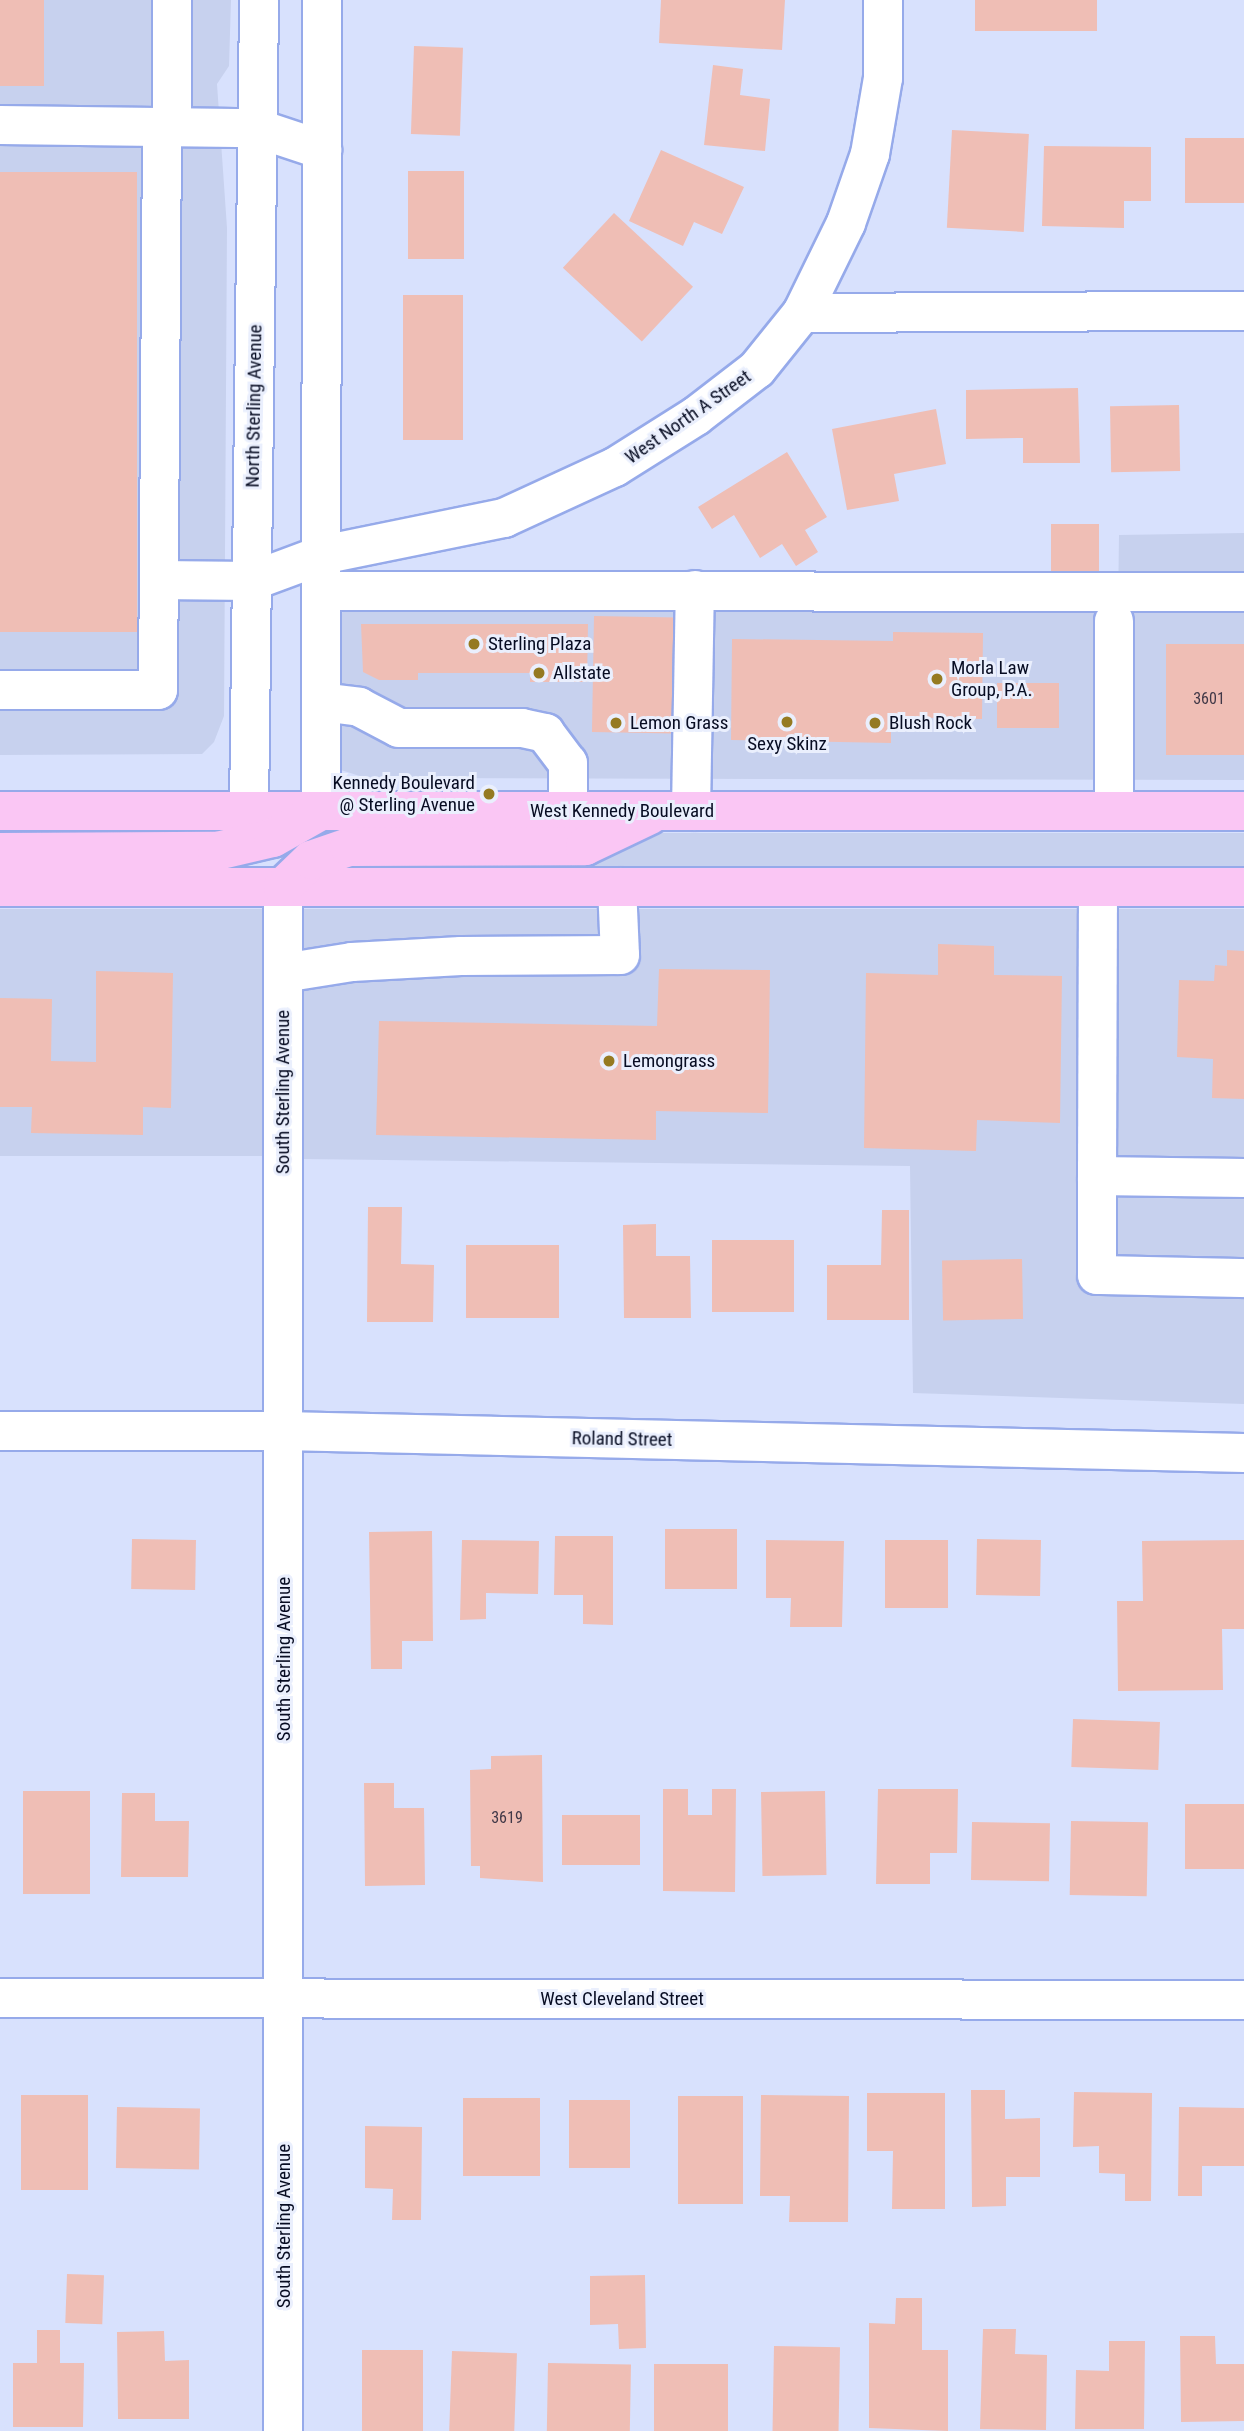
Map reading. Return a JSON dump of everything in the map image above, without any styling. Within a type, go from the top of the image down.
[{"type":"main road","name":"West Kennedy Boulevard","points":[[0,811],[1244,811]]},
{"type":"main road","points":[[0,852],[217,851],[274,838],[321,811]]},
{"type":"main road","points":[[283,887],[311,860],[349,848],[586,846],[675,811]]},
{"type":"main road","points":[[0,887],[1244,887]]},
{"type":"street","points":[[0,690],[158,691],[167,127],[172,0]]},
{"type":"street","name":"North Sterling Avenue","points":[[249,811],[259,0]]},
{"type":"street","points":[[321,811],[322,0]]},
{"type":"street","name":"West North A Street","points":[[252,581],[322,573],[504,518],[615,467],[696,416],[757,369],[802,313],[846,223],[870,154],[883,78],[883,0]]},
{"type":"street","points":[[0,125],[256,128],[322,150]]},
{"type":"street","points":[[802,313],[1244,311]]},
{"type":"street","points":[[322,573],[695,590],[1244,592]]},
{"type":"street","points":[[159,580],[252,581]]},
{"type":"street","points":[[675,811],[695,590]]},
{"type":"street","points":[[1114,621],[1114,811]]},
{"type":"street","points":[[321,702],[359,707],[398,728],[522,728],[545,733],[568,763],[568,811]]},
{"type":"street","name":"South Sterling Avenue","points":[[283,887],[286,1998],[283,2431]]},
{"type":"street","points":[[283,973],[352,962],[461,956],[620,955],[617,887]]},
{"type":"street","points":[[1098,887],[1097,1275],[1244,1278]]},
{"type":"street","points":[[1097,1176],[1244,1178]]},
{"type":"street","name":"Roland Street","points":[[0,1431],[283,1431],[1244,1453]]},
{"type":"street","name":"West Cleveland Street","points":[[0,1998],[1244,2000]]},
{"type":"shaded area","points":[[0,0],[231,0],[229,66],[217,84],[227,228],[224,716],[214,742],[202,754],[0,755]]},
{"type":"shaded area","points":[[1244,533],[1244,780],[366,778],[341,770],[337,761],[340,614],[350,607],[1118,609],[1119,535]]},
{"type":"shaded area","points":[[332,833],[1244,833],[1244,870],[332,870]]},
{"type":"shaded area","points":[[0,909],[264,909],[264,1156],[0,1156]]},
{"type":"shaded area","points":[[302,909],[1244,909],[1244,1404],[913,1393],[910,1166],[302,1159]]},
{"type":"building","points":[[0,0],[44,0],[44,86],[0,86]]},
{"type":"building","points":[[661,0],[785,0],[782,50],[659,43]]},
{"type":"building","points":[[975,0],[1097,0],[1097,31],[975,31]]},
{"type":"building","points":[[414,46],[463,48],[460,136],[411,134]]},
{"type":"building","points":[[713,65],[743,69],[740,95],[770,99],[765,151],[704,145]]},
{"type":"building","points":[[952,130],[1029,134],[1024,232],[947,228]]},
{"type":"building","points":[[1185,138],[1244,138],[1244,203],[1185,203]]},
{"type":"building","points":[[1044,146],[1151,147],[1151,201],[1124,201],[1124,228],[1042,226]]},
{"type":"building","points":[[661,150],[744,187],[722,234],[694,222],[683,246],[629,221]]},
{"type":"building","points":[[408,171],[464,171],[464,259],[408,259]]},
{"type":"building","points":[[0,172],[137,172],[137,632],[0,632]]},
{"type":"building","points":[[614,213],[693,287],[642,342],[563,268]]},
{"type":"building","points":[[403,295],[463,295],[463,440],[403,440]]},
{"type":"building","points":[[1078,388],[1080,463],[1023,463],[1023,438],[966,439],[966,390]]},
{"type":"building","points":[[1179,405],[1180,471],[1111,472],[1110,406]]},
{"type":"building","points":[[936,409],[946,464],[894,474],[899,501],[847,510],[832,429]]},
{"type":"building","points":[[787,452],[827,517],[805,530],[818,552],[796,566],[782,544],[760,558],[734,515],[712,529],[698,507]]},
{"type":"building","points":[[1051,524],[1099,524],[1099,575],[1051,575]]},
{"type":"building","points":[[594,616],[677,617],[675,733],[592,732]]},
{"type":"building","name":"Sterling Plaza","points":[[361,624],[588,624],[587,682],[530,682],[530,673],[418,673],[418,680],[379,680],[363,672]]},
{"type":"building","points":[[893,632],[983,633],[982,719],[891,717],[891,743],[731,740],[732,639],[893,641]]},
{"type":"building","points":[[1166,644],[1244,644],[1244,755],[1166,755]]},
{"type":"building","points":[[997,683],[1059,683],[1059,728],[997,728]]},
{"type":"building","points":[[938,944],[994,946],[994,975],[1062,976],[1060,1123],[977,1120],[976,1151],[864,1148],[866,973],[938,975]]},
{"type":"building","points":[[1227,950],[1244,951],[1244,1099],[1212,1098],[1213,1059],[1177,1057],[1179,980],[1214,981],[1215,965],[1227,966]]},
{"type":"building","points":[[659,969],[770,970],[768,1113],[656,1111],[656,1140],[376,1135],[379,1021],[657,1026]]},
{"type":"building","points":[[96,971],[173,973],[171,1108],[143,1107],[143,1135],[31,1133],[32,1107],[0,1107],[0,998],[52,999],[51,1061],[96,1062]]},
{"type":"building","points":[[368,1207],[402,1207],[401,1264],[434,1265],[433,1322],[367,1322]]},
{"type":"building","points":[[882,1210],[909,1210],[909,1320],[827,1320],[827,1265],[881,1265]]},
{"type":"building","points":[[656,1224],[656,1256],[690,1256],[691,1318],[624,1318],[623,1225]]},
{"type":"building","points":[[712,1240],[794,1240],[794,1312],[712,1312]]},
{"type":"building","points":[[466,1245],[559,1245],[559,1318],[466,1318]]},
{"type":"building","points":[[1022,1259],[1023,1319],[943,1320],[942,1260]]},
{"type":"building","points":[[665,1529],[737,1529],[737,1589],[665,1589]]},
{"type":"building","points":[[432,1531],[433,1641],[402,1641],[402,1669],[371,1669],[369,1532]]},
{"type":"building","points":[[555,1536],[613,1536],[613,1625],[583,1624],[583,1595],[554,1595]]},
{"type":"building","points":[[132,1539],[196,1540],[195,1590],[131,1589]]},
{"type":"building","points":[[977,1539],[1041,1540],[1040,1596],[976,1595]]},
{"type":"building","points":[[462,1540],[539,1541],[538,1594],[486,1593],[486,1619],[460,1620]]},
{"type":"building","points":[[766,1540],[844,1541],[842,1627],[790,1627],[791,1598],[766,1598]]},
{"type":"building","points":[[885,1540],[948,1540],[948,1608],[885,1608]]},
{"type":"building","points":[[1244,1540],[1244,1629],[1222,1629],[1223,1690],[1118,1691],[1117,1601],[1143,1601],[1142,1541]]},
{"type":"building","points":[[1073,1719],[1160,1722],[1158,1770],[1071,1767]]},
{"type":"building","points":[[542,1755],[543,1882],[480,1878],[480,1866],[471,1866],[470,1770],[491,1769],[491,1756]]},
{"type":"building","points":[[364,1783],[394,1783],[394,1808],[424,1808],[425,1885],[365,1886]]},
{"type":"building","points":[[663,1789],[688,1789],[688,1815],[712,1815],[712,1789],[736,1789],[735,1892],[663,1891]]},
{"type":"building","points":[[878,1789],[958,1789],[957,1853],[930,1853],[930,1884],[876,1884]]},
{"type":"building","points":[[23,1791],[90,1791],[90,1894],[23,1894]]},
{"type":"building","points":[[825,1791],[826,1875],[762,1876],[761,1792]]},
{"type":"building","points":[[122,1793],[155,1793],[155,1821],[189,1821],[188,1877],[121,1877]]},
{"type":"building","points":[[1185,1804],[1244,1804],[1244,1869],[1185,1869]]},
{"type":"building","points":[[562,1815],[640,1815],[640,1865],[562,1865]]},
{"type":"building","points":[[1071,1821],[1148,1822],[1147,1896],[1070,1895]]},
{"type":"building","points":[[972,1822],[1050,1823],[1049,1881],[971,1880]]},
{"type":"building","points":[[971,2090],[1005,2090],[1005,2119],[1040,2118],[1040,2177],[1006,2177],[1006,2206],[972,2207]]},
{"type":"building","points":[[1074,2092],[1152,2093],[1151,2201],[1125,2201],[1125,2174],[1099,2173],[1099,2146],[1073,2147]]},
{"type":"building","points":[[867,2093],[945,2093],[945,2209],[892,2209],[893,2151],[867,2151]]},
{"type":"building","points":[[21,2095],[88,2095],[88,2190],[21,2190]]},
{"type":"building","points":[[761,2095],[849,2096],[848,2222],[789,2222],[790,2196],[760,2196]]},
{"type":"building","points":[[678,2096],[743,2096],[743,2204],[678,2204]]},
{"type":"building","points":[[463,2098],[540,2098],[540,2176],[463,2176]]},
{"type":"building","points":[[569,2100],[630,2100],[630,2168],[569,2168]]},
{"type":"building","points":[[117,2107],[200,2108],[199,2169],[116,2168]]},
{"type":"building","points":[[1179,2107],[1244,2108],[1244,2166],[1202,2166],[1202,2196],[1178,2196]]},
{"type":"building","points":[[365,2126],[422,2127],[421,2220],[392,2220],[393,2189],[365,2188]]},
{"type":"building","points":[[67,2274],[104,2275],[102,2324],[65,2323]]},
{"type":"building","points":[[645,2275],[646,2348],[619,2349],[618,2324],[590,2325],[590,2276]]},
{"type":"building","points":[[896,2298],[922,2298],[922,2350],[948,2350],[948,2431],[869,2428],[869,2323],[895,2324]]},
{"type":"building","points":[[983,2329],[1016,2329],[1015,2354],[1047,2355],[1046,2430],[980,2429]]},
{"type":"building","points":[[37,2330],[60,2330],[60,2363],[84,2363],[83,2427],[13,2427],[13,2363],[37,2363]]},
{"type":"building","points":[[164,2331],[165,2361],[189,2360],[189,2419],[118,2419],[117,2332]]},
{"type":"building","points":[[1180,2336],[1215,2336],[1216,2364],[1244,2364],[1244,2421],[1181,2422]]},
{"type":"building","points":[[1109,2341],[1145,2341],[1144,2429],[1075,2429],[1076,2370],[1109,2371]]},
{"type":"building","points":[[774,2346],[840,2347],[839,2431],[773,2431]]},
{"type":"building","points":[[362,2350],[423,2350],[423,2431],[362,2431]]},
{"type":"building","points":[[452,2351],[517,2353],[514,2431],[449,2431]]},
{"type":"building","points":[[548,2363],[631,2364],[630,2431],[547,2431]]},
{"type":"building","points":[[654,2364],[728,2364],[728,2431],[654,2431]]},
{"type":"place","name":"Sterling Plaza","points":[[474,644]]},
{"type":"place","name":"Allstate","points":[[539,673]]},
{"type":"place","name":"Morla Law Group, P.A.","points":[[937,679]]},
{"type":"place","name":"Sexy Skinz","points":[[787,722]]},
{"type":"place","name":"Lemon Grass","points":[[616,723]]},
{"type":"place","name":"Blush Rock","points":[[875,723]]},
{"type":"place","name":"Kennedy Boulevard @ Sterling Avenue","points":[[489,794]]},
{"type":"place","name":"Lemongrass","points":[[609,1061]]}]
